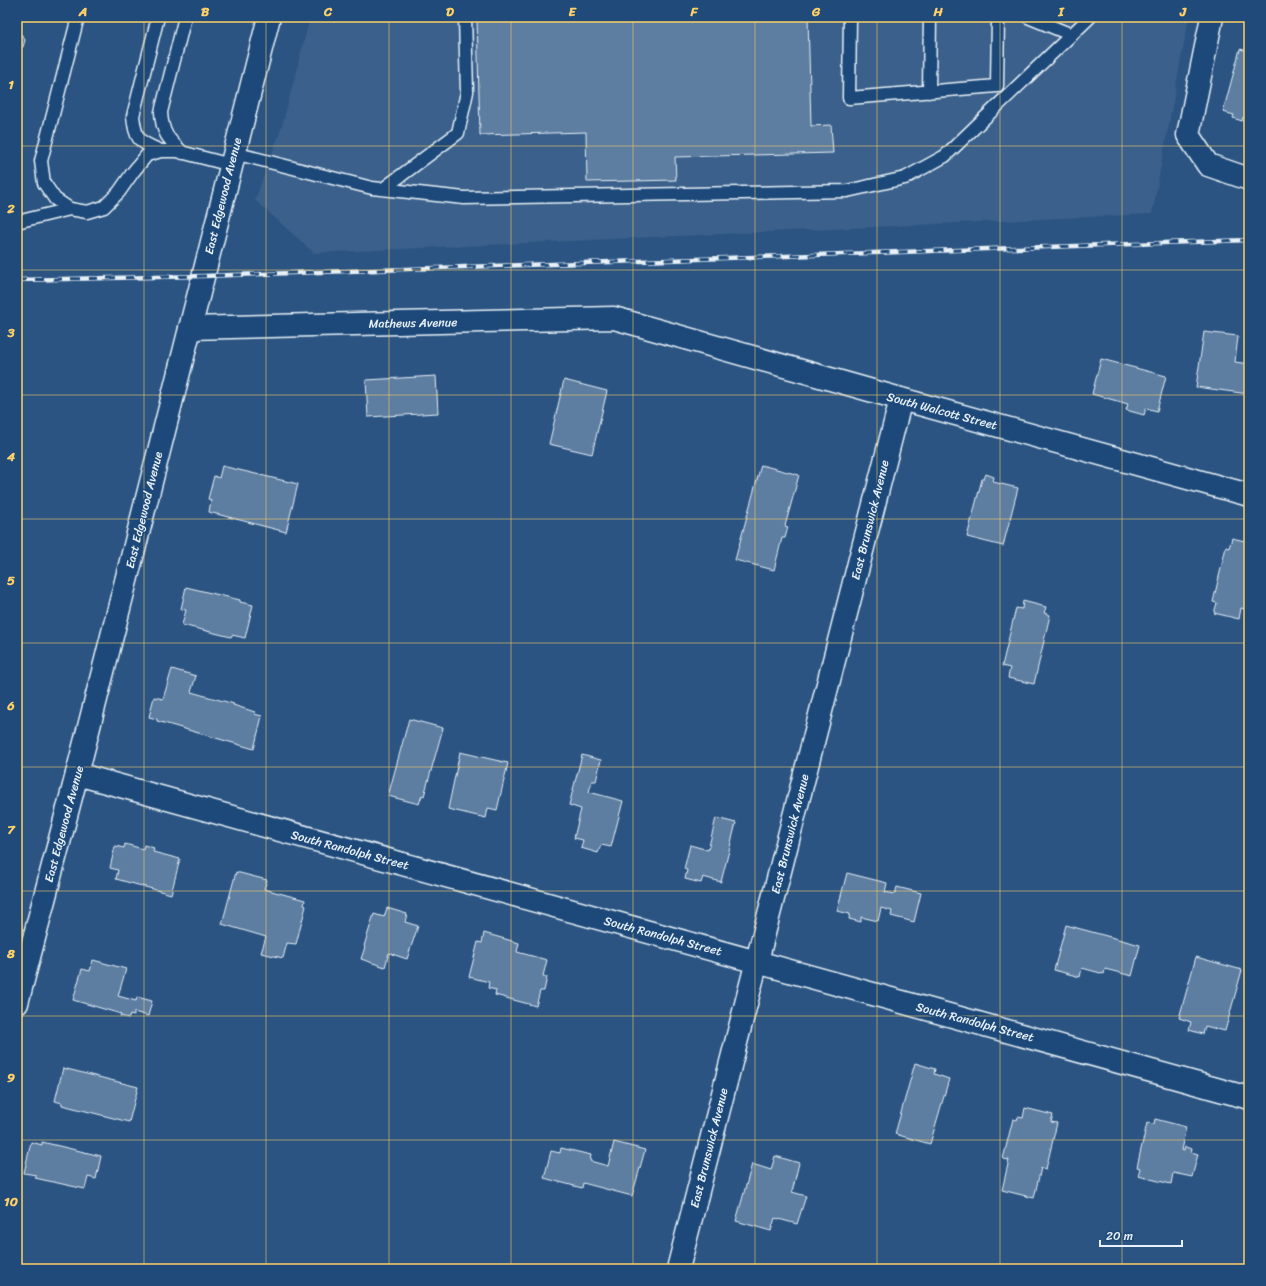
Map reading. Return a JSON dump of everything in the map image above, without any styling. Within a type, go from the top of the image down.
[{"type":"street","name":"East Edgewood Avenue","points":[[17,1003],[77,774],[269,17]]},
{"type":"street","points":[[1212,17],[1188,135],[1208,165],[1249,179]]},
{"type":"street","name":"Mathews Avenue","points":[[190,328],[614,318],[636,325]]},
{"type":"street","name":"South Walcott Street","points":[[636,325],[1249,495]]},
{"type":"street","name":"East Brunswick Avenue","points":[[678,1269],[901,399]]},
{"type":"street","name":"South Randolph Street","points":[[77,774],[1249,1098]]},
{"type":"lane","points":[[78,17],[41,161],[44,183],[55,199],[70,209],[87,212],[104,207],[119,192],[147,155],[161,151],[177,151],[232,159],[372,188],[464,198],[847,191],[905,178],[944,156],[1090,17]]},
{"type":"lane","points":[[158,17],[133,116],[135,132],[141,142],[161,151]]},
{"type":"lane","points":[[183,153],[168,138],[162,124],[161,112],[185,17]]},
{"type":"lane","points":[[383,189],[458,133],[467,92],[465,17]]},
{"type":"lane","points":[[850,17],[849,98],[997,86],[1016,88]]},
{"type":"lane","points":[[929,92],[930,17]]},
{"type":"lane","points":[[997,86],[998,17]]},
{"type":"lane","points":[[1028,17],[1072,35]]},
{"type":"lane","points":[[17,222],[70,209]]},
{"type":"shaded area","points":[[310,17],[1189,17],[1152,214],[314,253],[255,200],[282,126]]},
{"type":"building","points":[[477,17],[808,17],[811,126],[831,125],[833,153],[675,157],[676,180],[587,182],[586,132],[480,135]]},
{"type":"building","points":[[17,34],[22,35],[25,40],[23,47],[20,49],[17,49]]},
{"type":"building","points":[[1240,49],[1248,51],[1249,49],[1249,119],[1243,117],[1242,121],[1233,118],[1234,115],[1223,112]]},
{"type":"building","points":[[1204,332],[1238,336],[1235,362],[1249,364],[1249,394],[1196,387]]},
{"type":"building","points":[[1101,359],[1166,376],[1157,411],[1146,408],[1144,415],[1126,410],[1128,404],[1092,394]]},
{"type":"building","points":[[436,376],[438,413],[368,417],[366,380]]},
{"type":"building","points":[[564,380],[607,391],[592,454],[549,444]]},
{"type":"building","points":[[761,465],[799,475],[785,526],[788,527],[785,538],[782,538],[774,570],[735,560]]},
{"type":"building","points":[[222,466],[298,484],[286,532],[209,512],[211,500],[208,499],[214,476],[219,478]]},
{"type":"building","points":[[986,474],[994,477],[993,482],[1018,488],[1003,546],[967,537],[982,479],[984,479]]},
{"type":"building","points":[[1232,538],[1249,542],[1249,610],[1241,608],[1239,619],[1214,613],[1217,603],[1213,602],[1226,547],[1229,548]]},
{"type":"building","points":[[186,587],[240,600],[240,602],[253,605],[245,638],[232,635],[231,637],[182,625],[186,610],[181,609]]},
{"type":"building","points":[[1023,601],[1046,607],[1044,613],[1050,615],[1034,684],[1008,678],[1010,668],[1002,666],[1016,608],[1022,609]]},
{"type":"building","points":[[172,669],[196,676],[191,692],[234,704],[233,705],[255,712],[254,714],[262,716],[254,749],[157,721],[157,719],[149,717],[154,697],[163,699]]},
{"type":"building","points":[[409,719],[443,728],[424,796],[422,795],[419,804],[388,796]]},
{"type":"building","points":[[460,752],[508,763],[497,810],[488,808],[486,818],[448,809]]},
{"type":"building","points":[[582,755],[601,760],[596,781],[592,781],[589,792],[623,801],[611,847],[601,845],[598,853],[581,848],[583,840],[574,838],[581,809],[569,805]]},
{"type":"building","points":[[716,818],[736,823],[721,882],[703,877],[701,883],[685,879],[687,870],[684,869],[690,845],[708,850]]},
{"type":"building","points":[[125,844],[143,849],[144,845],[154,848],[153,852],[180,859],[171,894],[116,879],[118,870],[110,868],[115,846],[124,848]]},
{"type":"building","points":[[236,872],[267,880],[264,889],[305,900],[304,905],[306,906],[296,944],[287,943],[283,958],[261,953],[266,937],[222,924]]},
{"type":"building","points":[[847,873],[887,883],[885,892],[895,894],[897,887],[921,893],[914,922],[891,916],[892,911],[881,908],[878,921],[861,917],[861,922],[849,919],[850,914],[837,911]]},
{"type":"building","points":[[387,908],[407,914],[405,922],[418,926],[407,959],[389,953],[385,967],[361,959],[374,914],[384,917]]},
{"type":"building","points":[[1066,925],[1140,945],[1132,976],[1105,969],[1104,974],[1082,968],[1080,977],[1054,970]]},
{"type":"building","points":[[484,933],[519,943],[517,952],[547,960],[543,976],[547,977],[544,991],[540,991],[536,1006],[495,995],[496,990],[488,988],[489,982],[469,977],[478,942],[482,943]]},
{"type":"building","points":[[1196,957],[1242,970],[1225,1031],[1205,1026],[1203,1034],[1189,1030],[1191,1022],[1179,1018]]},
{"type":"building","points":[[93,960],[126,969],[118,996],[136,1001],[137,997],[152,1001],[148,1016],[134,1012],[134,1016],[130,1015],[129,1018],[120,1016],[121,1014],[73,1000],[82,969],[90,971]]},
{"type":"building","points":[[915,1063],[935,1069],[934,1074],[949,1079],[930,1144],[895,1134]]},
{"type":"building","points":[[63,1068],[138,1087],[129,1122],[62,1105],[62,1103],[55,1101]]},
{"type":"building","points":[[1025,1108],[1053,1115],[1051,1122],[1057,1123],[1046,1169],[1041,1168],[1034,1198],[1002,1190],[1009,1160],[1003,1159],[1013,1119],[1017,1120],[1018,1117],[1023,1118]]},
{"type":"building","points":[[1155,1119],[1186,1127],[1181,1150],[1184,1151],[1185,1147],[1192,1149],[1191,1152],[1198,1154],[1192,1177],[1173,1173],[1171,1184],[1138,1176],[1140,1168],[1137,1167],[1147,1123],[1154,1124]]},
{"type":"building","points":[[31,1142],[42,1145],[42,1142],[101,1156],[96,1179],[88,1177],[85,1189],[35,1178],[36,1175],[24,1173]]},
{"type":"building","points":[[614,1142],[645,1150],[632,1196],[583,1183],[582,1188],[544,1178],[551,1151],[560,1153],[561,1148],[591,1155],[590,1161],[608,1166]]},
{"type":"building","points":[[775,1156],[799,1163],[792,1192],[806,1196],[797,1224],[775,1218],[771,1231],[736,1221],[752,1164],[771,1170]]},
{"type":"railway","points":[[17,280],[203,276],[1249,240]]}]
